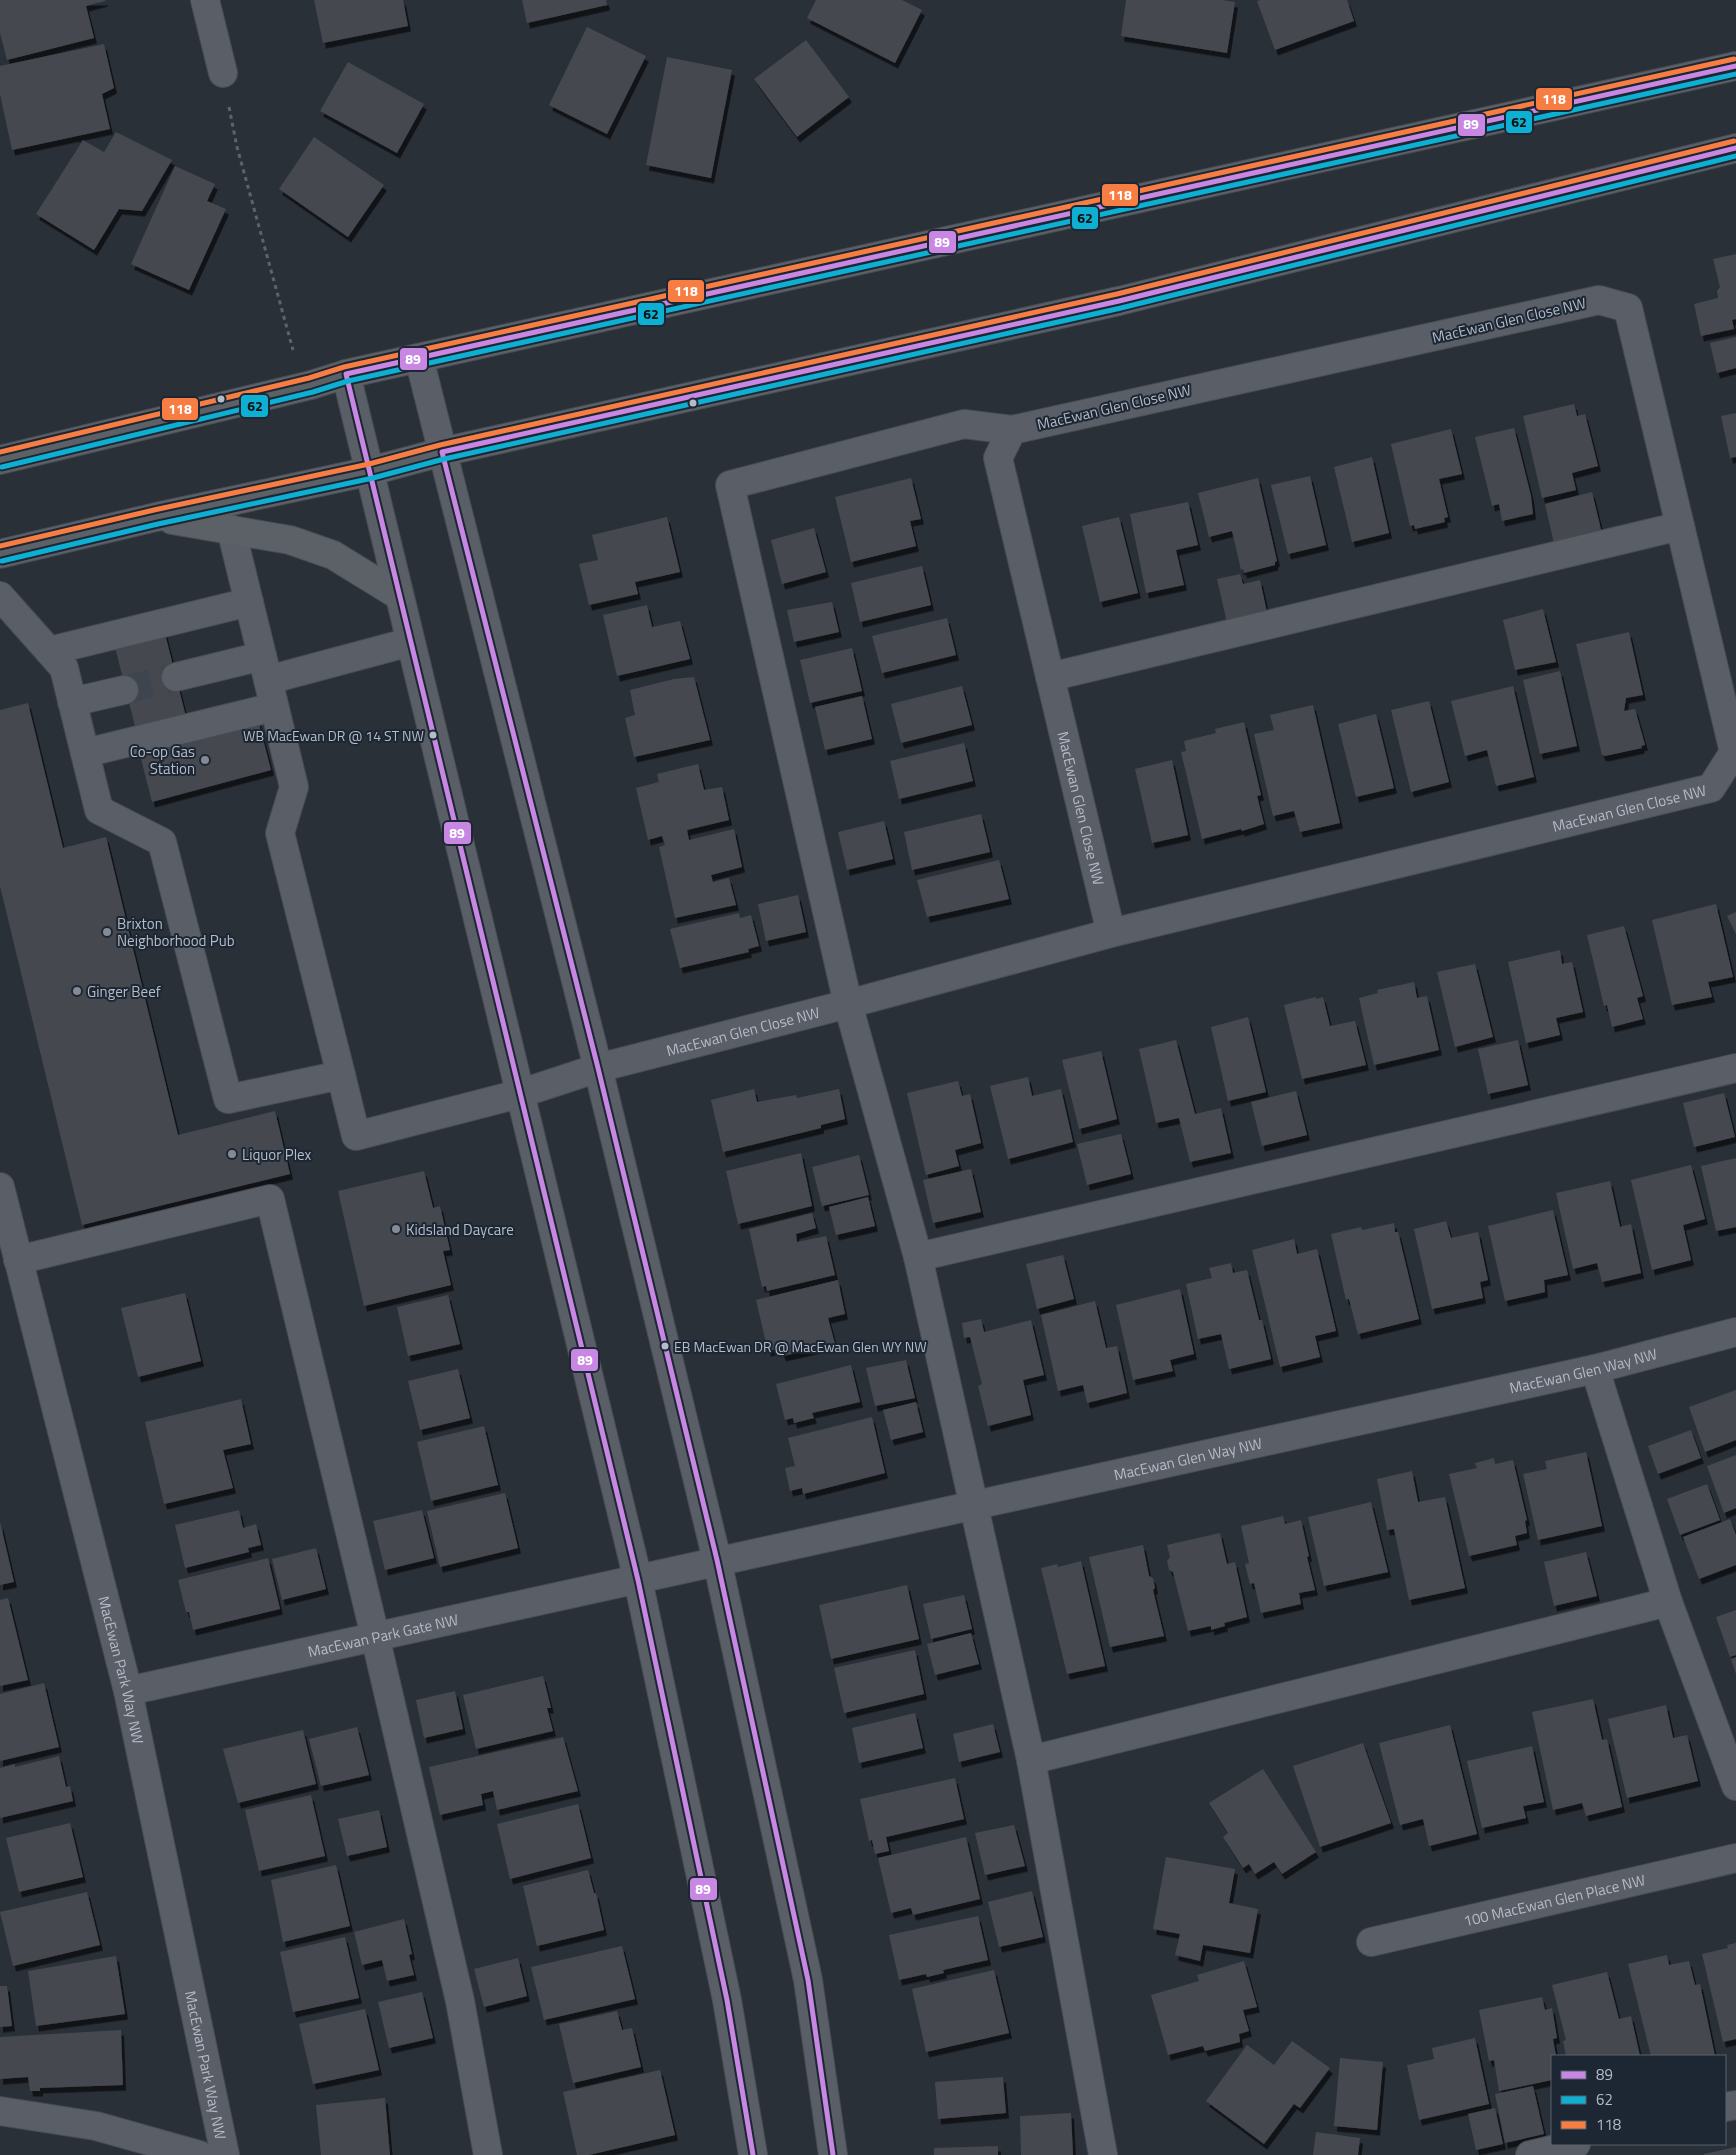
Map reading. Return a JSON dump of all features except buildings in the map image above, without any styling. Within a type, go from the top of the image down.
[{"type":"main road","points":[[0,460],[312,385],[346,374],[1736,66]]},
{"type":"main road","points":[[0,554],[156,517],[371,471],[442,452],[1119,301],[1736,148]]},
{"type":"main road","points":[[156,517],[290,540],[333,555],[398,595]]},
{"type":"street","points":[[205,0],[222,73]]},
{"type":"street","name":"MacEwan Glen Close NW","points":[[341,1075],[356,1136],[519,1094],[598,1068],[1111,934],[1711,788],[1734,752],[1628,308],[1599,300],[1012,430],[998,458],[1111,934]]},
{"type":"street","points":[[419,358],[598,1068],[718,1560],[808,1980],[833,2155]]},
{"type":"street","points":[[346,374],[638,1580],[726,2000],[753,2155]]},
{"type":"street","points":[[1012,430],[964,424],[730,485],[848,1004],[918,1257],[1031,1760],[1103,2155]]},
{"type":"street","points":[[1050,677],[1680,526]]},
{"type":"street","points":[[0,596],[64,668],[98,810],[162,842],[228,1099],[341,1075],[280,833],[294,787],[231,529]]},
{"type":"street","points":[[49,651],[249,602]]},
{"type":"street","points":[[176,677],[265,668],[410,642]]},
{"type":"street","points":[[72,702],[124,690]]},
{"type":"street","points":[[85,753],[274,707]]},
{"type":"street","points":[[918,1257],[1736,1068]]},
{"type":"street","name":"MacEwan Park Way NW","points":[[0,1187],[128,1691],[224,2155]]},
{"type":"street","points":[[18,1260],[270,1199],[460,2001],[488,2155]]},
{"type":"street","name":"MacEwan Glen Way NW","points":[[638,1580],[718,1560],[972,1504],[1596,1369],[1736,1332]]},
{"type":"street","points":[[1596,1369],[1668,1602],[1736,1786]]},
{"type":"street","name":"MacEwan Park Gate NW","points":[[128,1691],[638,1580]]},
{"type":"street","points":[[1031,1760],[1668,1602]]},
{"type":"street","name":"100 MacEwan Glen Place NW","points":[[1371,1942],[1736,1858]]},
{"type":"street","points":[[0,2111],[96,2126],[199,2155]]},
{"type":"street","points":[[1530,2155],[1572,2145]]},
{"type":"path","points":[[222,73],[237,147],[293,350]]},
{"type":"tunnel","points":[[124,690],[176,677]]},
{"type":"transit line","name":"118","points":[[0,452],[309,378],[344,367],[1734,59]]},
{"type":"transit line","name":"89","points":[[753,2155],[727,2000],[638,1580],[346,374],[1736,66]]},
{"type":"transit line","name":"62","points":[[2,467],[313,392],[348,381],[1736,74]]},
{"type":"transit line","name":"118","points":[[0,546],[154,510],[369,464],[440,445],[1117,294],[1734,141]]},
{"type":"transit line","name":"89","points":[[833,2155],[808,1980],[717,1560],[598,1068],[442,452],[1119,301],[1736,148]]},
{"type":"transit line","name":"62","points":[[2,561],[158,524],[373,478],[444,459],[1121,308],[1736,156]]},
{"type":"place","name":"WB MacEwan DR @ 14 ST NW","points":[[433,735]]},
{"type":"place","name":"Co-op Gas Station","points":[[205,760]]},
{"type":"place","name":"Brixton Neighborhood Pub","points":[[107,932]]},
{"type":"place","name":"Ginger Beef","points":[[77,991]]},
{"type":"place","name":"Liquor Plex","points":[[232,1154]]},
{"type":"place","name":"Kidsland Daycare","points":[[396,1229]]},
{"type":"place","name":"EB MacEwan DR @ MacEwan Glen WY NW","points":[[665,1346]]}]
